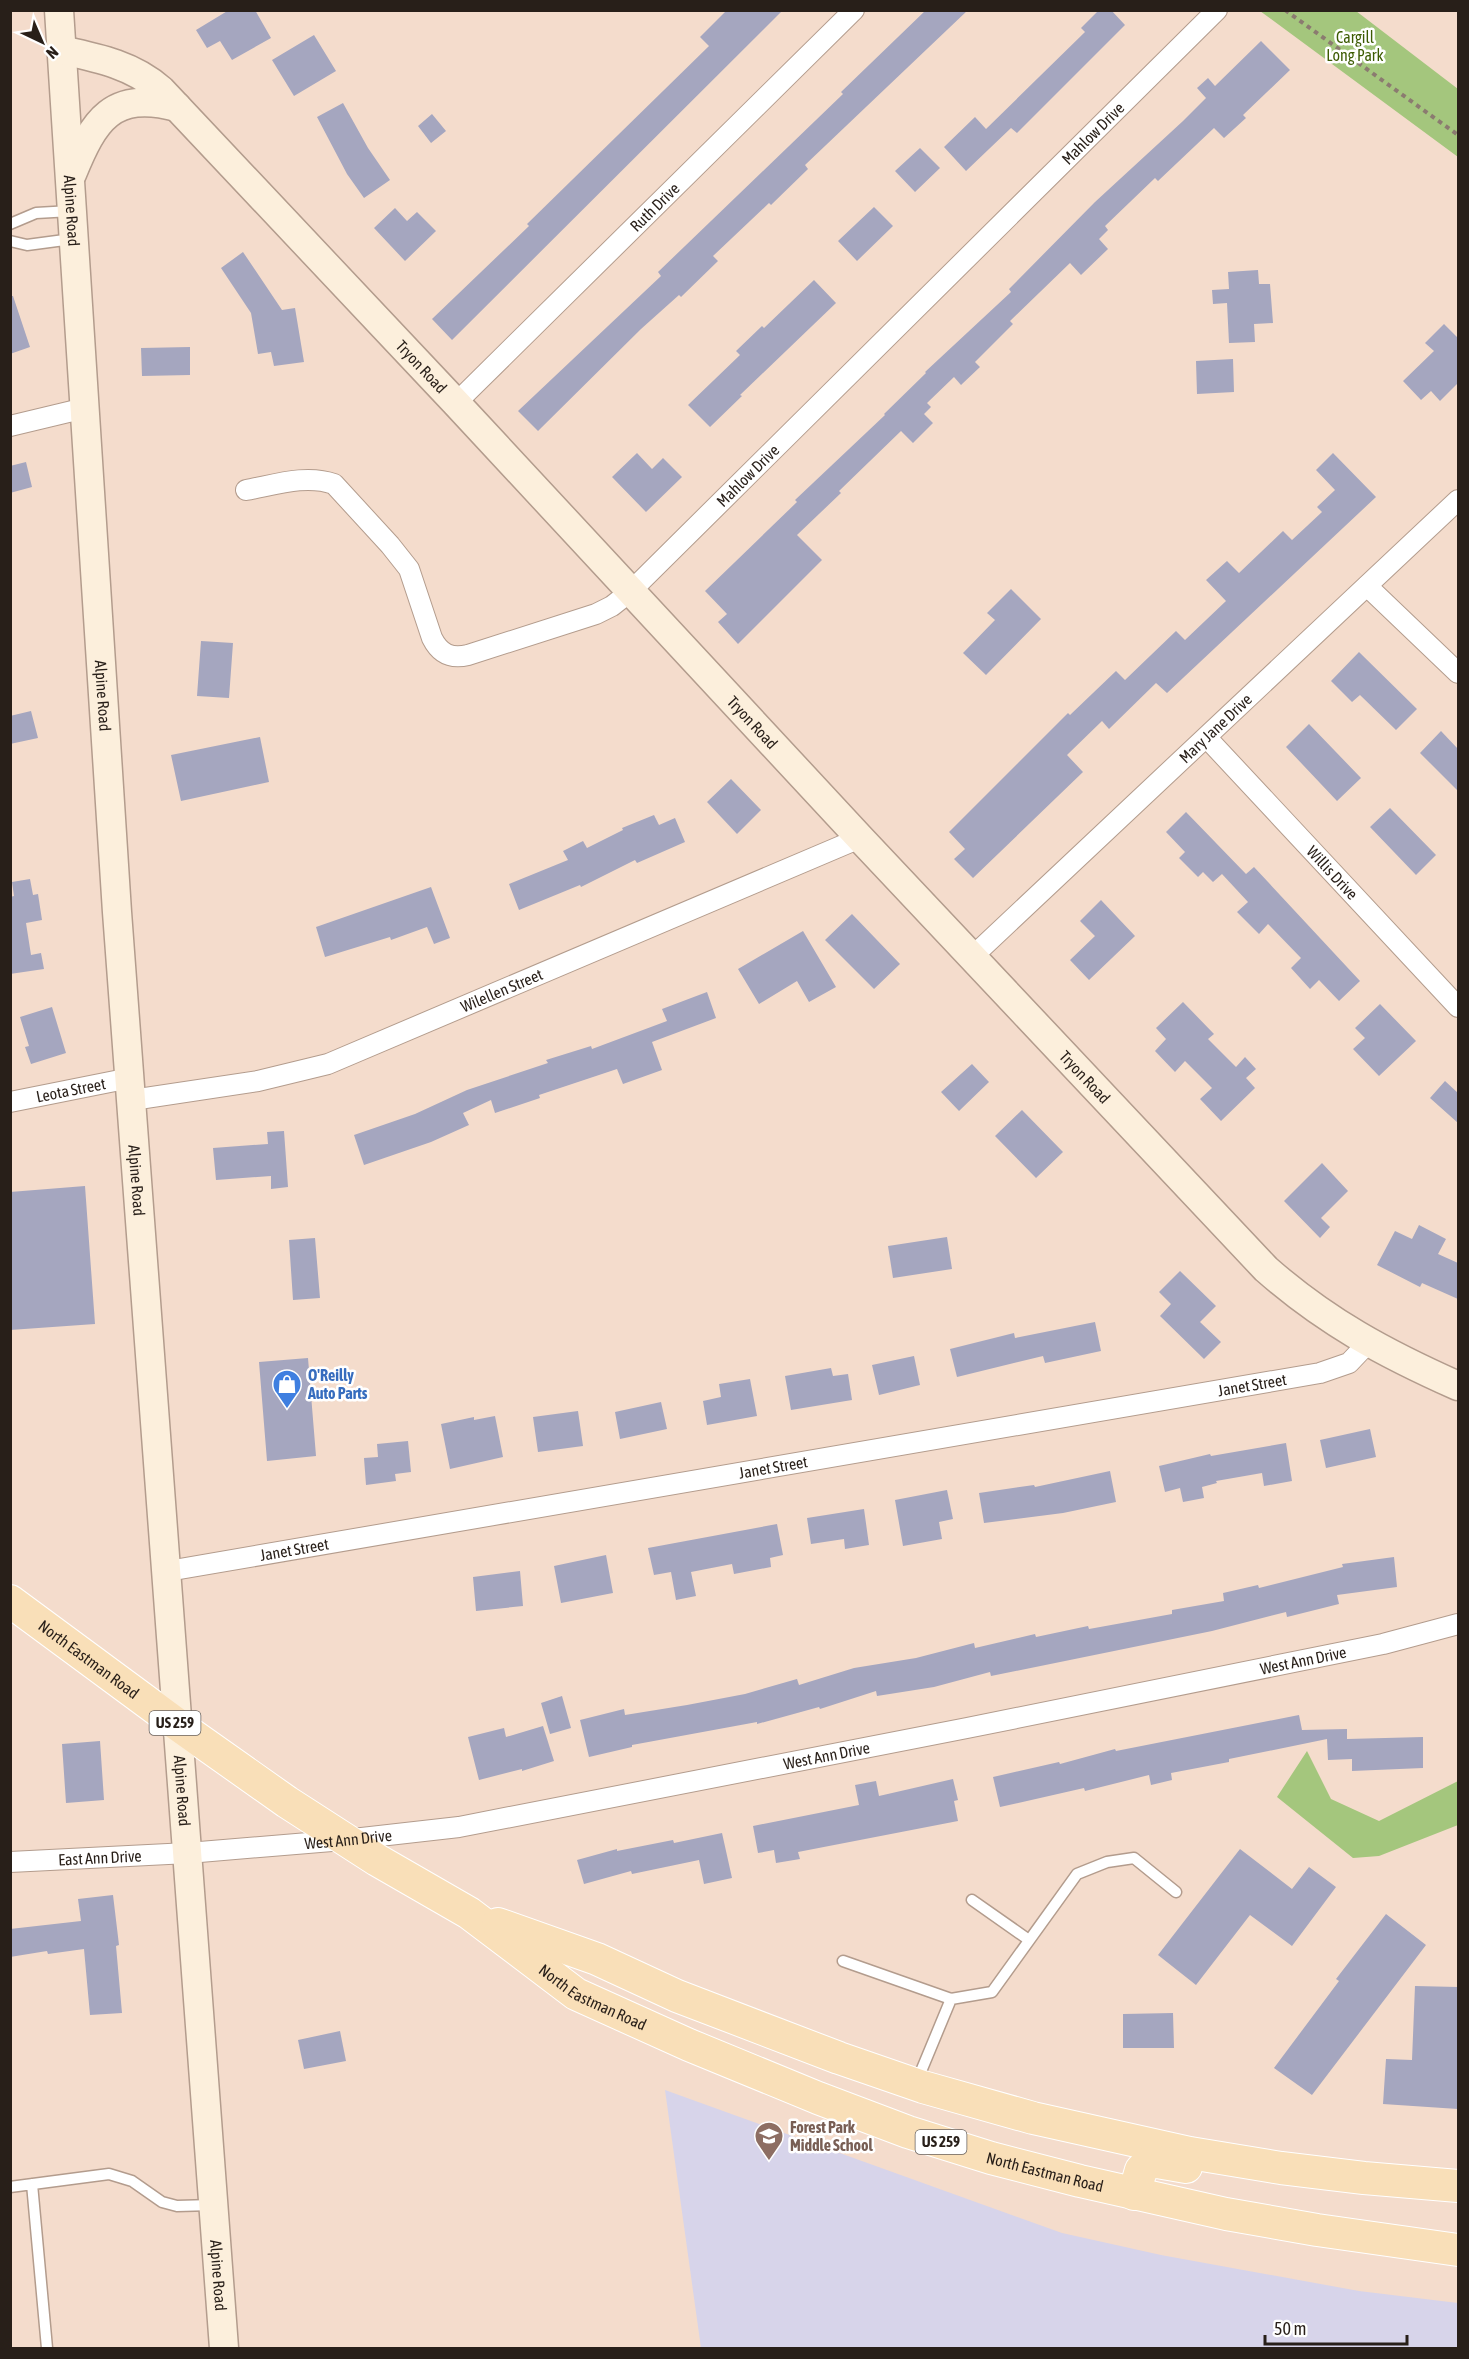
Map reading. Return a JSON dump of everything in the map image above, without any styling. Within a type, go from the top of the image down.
[{"type":"main road","name":"Alpine Road","points":[[59,10],[117,912],[168,1571],[224,2349]]},
{"type":"main road","name":"Tryon Road","points":[[62,50],[133,69],[152,82],[177,107],[1266,1269],[1312,1306],[1368,1343],[1458,1386]]},
{"type":"main road","points":[[70,178],[85,142],[100,120],[118,108],[137,102],[158,102],[177,107]]},
{"type":"main road","name":"North Eastman Road","points":[[10,1601],[178,1725],[344,1840],[469,1913],[576,1994],[689,2045],[908,2132],[991,2158],[1226,2214],[1317,2230],[1458,2250]]},
{"type":"main road","name":"North Eastman Road","points":[[469,1913],[597,1959],[677,1996],[759,2029],[916,2084],[1033,2118],[1190,2153],[1281,2168],[1458,2186]]},
{"type":"main road","points":[[1134,2193],[1141,2170],[1148,2163],[1157,2162],[1229,2176],[1281,2168]]},
{"type":"street","name":"Ruth Drive","points":[[456,403],[854,10]]},
{"type":"street","name":"Mahlow Drive","points":[[246,490],[309,479],[334,484],[409,569],[436,647],[449,656],[468,655],[596,614],[612,606],[632,591],[1216,10]]},
{"type":"street","points":[[10,426],[85,408]]},
{"type":"street","name":"Mary Jane Drive","points":[[972,957],[1458,500]]},
{"type":"street","points":[[1366,586],[1458,673]]},
{"type":"street","name":"Willis Drive","points":[[1207,738],[1458,1007]]},
{"type":"street","name":"Wilellen Street","points":[[131,1089],[258,1081],[322,1066],[860,838]]},
{"type":"street","name":"Leota Street","points":[[10,1102],[131,1089]]},
{"type":"street","name":"Janet Street","points":[[168,1571],[1320,1373],[1349,1363],[1368,1343]]},
{"type":"street","name":"West Ann Drive","points":[[188,1853],[344,1840],[459,1827],[526,1815],[1371,1646],[1458,1624]]},
{"type":"street","name":"East Ann Drive","points":[[10,1862],[188,1853]]},
{"type":"lane","points":[[10,224],[36,213],[72,211]]},
{"type":"lane","points":[[10,241],[27,245],[74,239]]},
{"type":"lane","points":[[843,1961],[951,1999],[992,1992],[1077,1874],[1107,1862],[1134,1858],[1176,1892]]},
{"type":"lane","points":[[972,1900],[1029,1940]]},
{"type":"lane","points":[[916,2084],[951,1999]]},
{"type":"lane","points":[[10,2187],[108,2174],[132,2181],[152,2196],[170,2204],[177,2206],[212,2205]]},
{"type":"lane","points":[[32,2184],[47,2349]]},
{"type":"path","points":[[1285,10],[1458,135]]},
{"type":"shaded area","name":"Forest Park Middle School","points":[[665,2090],[1062,2233],[1161,2255],[1359,2291],[1458,2303],[1458,2348],[701,2348]]},
{"type":"green space","name":"Cargill Long Park","points":[[1260,11],[1356,11],[1458,89],[1458,157]]},
{"type":"green space","points":[[1307,1751],[1331,1799],[1379,1821],[1458,1781],[1458,1825],[1379,1856],[1353,1858],[1277,1797]]},
{"type":"building","points":[[229,10],[255,10],[271,38],[232,60],[220,41],[207,48],[196,30]]},
{"type":"building","points":[[727,10],[783,10],[452,340],[432,319],[529,226],[527,224],[709,46],[700,37]]},
{"type":"building","points":[[926,10],[968,10],[805,165],[808,169],[771,205],[769,203],[713,256],[718,261],[681,297],[679,295],[641,329],[538,431],[518,411],[661,276],[658,272],[843,94],[841,92]]},
{"type":"building","points":[[1099,10],[1111,10],[1125,25],[1017,133],[1011,128],[966,171],[944,147],[975,117],[986,129],[1085,32],[1081,28]]},
{"type":"building","points":[[314,35],[336,71],[294,96],[272,60]]},
{"type":"building","points":[[1261,41],[1290,70],[1243,115],[1246,118],[1224,138],[1214,128],[1158,181],[1155,178],[1105,226],[1108,230],[1099,239],[1108,249],[1081,275],[1070,263],[1010,321],[1013,324],[975,362],[980,367],[961,385],[954,377],[927,403],[931,407],[924,414],[933,423],[913,443],[901,431],[839,491],[841,493],[797,535],[822,560],[738,644],[718,622],[727,614],[705,591],[797,502],[795,500],[885,415],[925,372],[1011,292],[1009,289],[1095,202],[1206,98],[1197,88],[1208,78],[1215,86]]},
{"type":"building","points":[[343,103],[368,148],[390,180],[364,198],[347,174],[317,117]]},
{"type":"building","points":[[432,114],[446,131],[431,143],[418,126]]},
{"type":"building","points":[[920,148],[940,168],[915,192],[895,171]]},
{"type":"building","points":[[874,207],[893,226],[857,261],[838,241]]},
{"type":"building","points":[[395,208],[407,221],[417,212],[436,231],[405,261],[374,228]]},
{"type":"building","points":[[243,252],[282,310],[295,308],[304,362],[274,366],[271,352],[258,354],[251,313],[221,268]]},
{"type":"building","points":[[1258,270],[1259,284],[1270,284],[1273,323],[1254,324],[1255,342],[1229,343],[1227,303],[1213,304],[1212,290],[1229,289],[1228,272]]},
{"type":"building","points":[[814,280],[836,303],[710,427],[688,405],[740,355],[736,351],[762,326],[764,328]]},
{"type":"building","points":[[10,296],[13,296],[30,347],[10,354]]},
{"type":"building","points":[[1444,324],[1458,338],[1458,383],[1440,401],[1431,391],[1421,400],[1403,381],[1434,351],[1425,343]]},
{"type":"building","points":[[190,347],[190,375],[142,376],[141,348]]},
{"type":"building","points":[[1233,359],[1234,392],[1197,394],[1196,361]]},
{"type":"building","points":[[637,453],[652,469],[663,458],[682,477],[646,512],[612,477]]},
{"type":"building","points":[[1333,453],[1376,497],[1167,693],[1156,683],[1109,729],[1102,721],[1067,755],[1083,772],[973,878],[954,859],[965,849],[949,832],[1068,713],[1070,715],[1116,671],[1125,680],[1176,631],[1185,640],[1226,601],[1206,580],[1227,561],[1239,573],[1283,531],[1292,540],[1322,512],[1317,507],[1335,490],[1316,470]]},
{"type":"building","points":[[26,462],[32,487],[10,493],[10,466]]},
{"type":"building","points":[[1011,589],[1041,619],[986,675],[963,653],[995,620],[987,613]]},
{"type":"building","points":[[201,641],[233,643],[229,698],[197,696]]},
{"type":"building","points":[[1359,652],[1417,709],[1396,730],[1360,695],[1352,702],[1331,681]]},
{"type":"building","points":[[31,711],[38,738],[10,744],[10,716]]},
{"type":"building","points":[[1309,724],[1361,778],[1337,801],[1286,747]]},
{"type":"building","points":[[1441,731],[1458,749],[1458,791],[1420,753]]},
{"type":"building","points":[[260,737],[269,782],[181,801],[171,755]]},
{"type":"building","points":[[731,779],[761,810],[737,834],[707,802]]},
{"type":"building","points":[[1390,808],[1436,855],[1416,875],[1370,827]]},
{"type":"building","points":[[1186,812],[1246,874],[1254,867],[1360,981],[1339,1001],[1319,980],[1310,989],[1291,968],[1301,958],[1268,924],[1259,934],[1237,912],[1248,902],[1222,874],[1213,882],[1203,872],[1198,877],[1179,858],[1185,852],[1166,832]]},
{"type":"building","points":[[654,815],[659,825],[675,818],[685,842],[637,863],[635,860],[581,887],[580,885],[519,910],[509,884],[568,860],[563,851],[583,841],[587,848],[623,830],[622,828]]},
{"type":"building","points":[[30,879],[33,895],[38,894],[42,920],[26,923],[31,955],[41,953],[44,969],[10,974],[10,897],[14,896],[12,882]]},
{"type":"building","points":[[431,887],[450,938],[434,944],[427,927],[391,940],[390,937],[325,957],[316,927]]},
{"type":"building","points":[[1101,900],[1135,936],[1089,980],[1070,960],[1095,936],[1080,921]]},
{"type":"building","points":[[852,914],[900,964],[874,989],[825,940]]},
{"type":"building","points":[[803,931],[836,987],[809,1002],[797,981],[759,1004],[738,969]]},
{"type":"building","points":[[707,992],[716,1018],[652,1042],[662,1070],[623,1084],[617,1069],[539,1095],[540,1098],[495,1113],[491,1100],[463,1113],[469,1125],[431,1142],[364,1165],[354,1135],[415,1114],[467,1090],[548,1063],[546,1060],[591,1046],[592,1049],[667,1021],[662,1009]]},
{"type":"building","points":[[1183,1002],[1214,1034],[1208,1039],[1236,1067],[1245,1057],[1256,1069],[1246,1078],[1255,1088],[1221,1121],[1200,1099],[1212,1088],[1185,1061],[1175,1072],[1155,1051],[1166,1039],[1156,1028]]},
{"type":"building","points":[[1380,1004],[1416,1041],[1379,1076],[1353,1049],[1365,1038],[1355,1028]]},
{"type":"building","points":[[52,1007],[66,1053],[31,1064],[25,1047],[29,1046],[20,1017]]},
{"type":"building","points":[[972,1064],[989,1082],[959,1111],[941,1092]]},
{"type":"building","points":[[1445,1081],[1458,1093],[1458,1123],[1430,1098]]},
{"type":"building","points":[[1022,1110],[1063,1152],[1036,1178],[995,1136]]},
{"type":"building","points":[[284,1131],[288,1187],[271,1189],[271,1176],[216,1180],[213,1148],[268,1144],[267,1132]]},
{"type":"building","points":[[1322,1163],[1348,1191],[1321,1218],[1330,1227],[1320,1238],[1284,1201]]},
{"type":"building","points":[[85,1186],[95,1324],[10,1330],[10,1192]]},
{"type":"building","points":[[1419,1225],[1446,1239],[1438,1254],[1458,1263],[1458,1299],[1422,1283],[1420,1287],[1377,1265],[1395,1231],[1412,1239]]},
{"type":"building","points":[[947,1237],[952,1269],[893,1278],[888,1246]]},
{"type":"building","points":[[315,1238],[320,1298],[293,1300],[289,1240]]},
{"type":"building","points":[[1180,1271],[1216,1306],[1200,1322],[1221,1342],[1204,1359],[1160,1316],[1171,1304],[1159,1292]]},
{"type":"building","points":[[1095,1322],[1101,1351],[1045,1363],[1043,1356],[957,1377],[950,1349],[1014,1333],[1015,1338]]},
{"type":"building","points":[[914,1356],[920,1385],[879,1395],[872,1365]]},
{"type":"building","name":"O'Reilly Auto Parts","points":[[308,1358],[316,1456],[267,1461],[259,1362]]},
{"type":"building","points":[[831,1368],[833,1376],[848,1374],[852,1400],[791,1410],[785,1376]]},
{"type":"building","points":[[750,1379],[757,1416],[707,1425],[703,1401],[721,1397],[719,1384]]},
{"type":"building","points":[[661,1402],[667,1429],[620,1439],[615,1412]]},
{"type":"building","points":[[578,1411],[583,1446],[538,1452],[533,1417]]},
{"type":"building","points":[[495,1416],[503,1457],[450,1469],[441,1424],[474,1417],[474,1420]]},
{"type":"building","points":[[1370,1429],[1376,1457],[1326,1468],[1320,1440]]},
{"type":"building","points":[[408,1441],[411,1472],[395,1474],[396,1481],[366,1485],[364,1458],[378,1457],[377,1444]]},
{"type":"building","points":[[1286,1443],[1292,1481],[1264,1486],[1262,1473],[1216,1481],[1217,1483],[1202,1487],[1204,1498],[1183,1502],[1180,1488],[1165,1492],[1159,1466],[1210,1454],[1211,1456]]},
{"type":"building","points":[[1110,1471],[1116,1502],[1063,1513],[984,1523],[979,1493],[1034,1485],[1035,1487]]},
{"type":"building","points":[[947,1490],[953,1519],[939,1522],[942,1539],[903,1546],[895,1500]]},
{"type":"building","points":[[864,1509],[869,1545],[845,1549],[844,1539],[811,1544],[807,1518]]},
{"type":"building","points":[[777,1524],[783,1555],[770,1558],[771,1567],[734,1574],[732,1564],[691,1572],[696,1596],[676,1600],[671,1572],[654,1575],[648,1548]]},
{"type":"building","points":[[606,1555],[613,1593],[561,1603],[554,1566]]},
{"type":"building","points":[[1394,1557],[1397,1587],[1337,1595],[1339,1604],[1287,1617],[1286,1612],[1212,1631],[991,1676],[990,1672],[934,1687],[877,1696],[876,1691],[820,1709],[819,1707],[757,1724],[757,1722],[632,1745],[632,1747],[589,1757],[580,1720],[624,1709],[625,1715],[687,1705],[745,1694],[797,1679],[799,1685],[854,1668],[916,1658],[974,1643],[975,1648],[1035,1634],[1036,1637],[1088,1626],[1089,1629],[1172,1614],[1172,1610],[1224,1601],[1223,1593],[1258,1585],[1259,1588],[1343,1567],[1342,1564]]},
{"type":"building","points":[[520,1571],[523,1606],[476,1611],[473,1577]]},
{"type":"building","points":[[562,1696],[571,1728],[550,1734],[541,1703]]},
{"type":"building","points":[[1299,1715],[1302,1730],[1347,1729],[1347,1739],[1423,1737],[1423,1768],[1352,1771],[1352,1759],[1328,1760],[1327,1739],[1171,1773],[1172,1780],[1151,1785],[1149,1775],[1085,1791],[1084,1788],[1000,1807],[993,1777],[1059,1762],[1060,1764],[1115,1749],[1116,1751]]},
{"type":"building","points":[[543,1726],[554,1761],[522,1771],[522,1769],[479,1780],[468,1737],[504,1728],[506,1737]]},
{"type":"building","points":[[100,1741],[104,1800],[66,1803],[62,1744]]},
{"type":"building","points":[[953,1779],[958,1800],[954,1801],[958,1821],[798,1852],[800,1859],[776,1863],[774,1850],[758,1853],[753,1826],[859,1805],[855,1785],[876,1781],[879,1796]]},
{"type":"building","points":[[722,1833],[732,1878],[704,1884],[699,1860],[632,1874],[631,1871],[584,1884],[577,1860],[617,1849],[617,1851],[673,1840],[674,1843]]},
{"type":"building","points":[[1240,1849],[1292,1889],[1309,1867],[1336,1887],[1292,1946],[1250,1915],[1196,1985],[1158,1955]]},
{"type":"building","points":[[113,1895],[119,1945],[116,1946],[122,2013],[90,2015],[84,1949],[48,1954],[47,1951],[10,1957],[10,1929],[81,1921],[78,1899]]},
{"type":"building","points":[[1386,1914],[1426,1945],[1312,2095],[1274,2068],[1339,1981],[1336,1979]]},
{"type":"building","points":[[1415,1986],[1458,1987],[1458,2109],[1383,2104],[1386,2059],[1412,2060]]},
{"type":"building","points":[[1173,2013],[1174,2048],[1123,2048],[1123,2014]]},
{"type":"building","points":[[340,2031],[346,2061],[304,2069],[298,2040]]},
{"type":"place","name":"O'Reilly Auto Parts","points":[[287,1410]]},
{"type":"place","name":"Forest Park Middle School","points":[[769,2162]]}]
